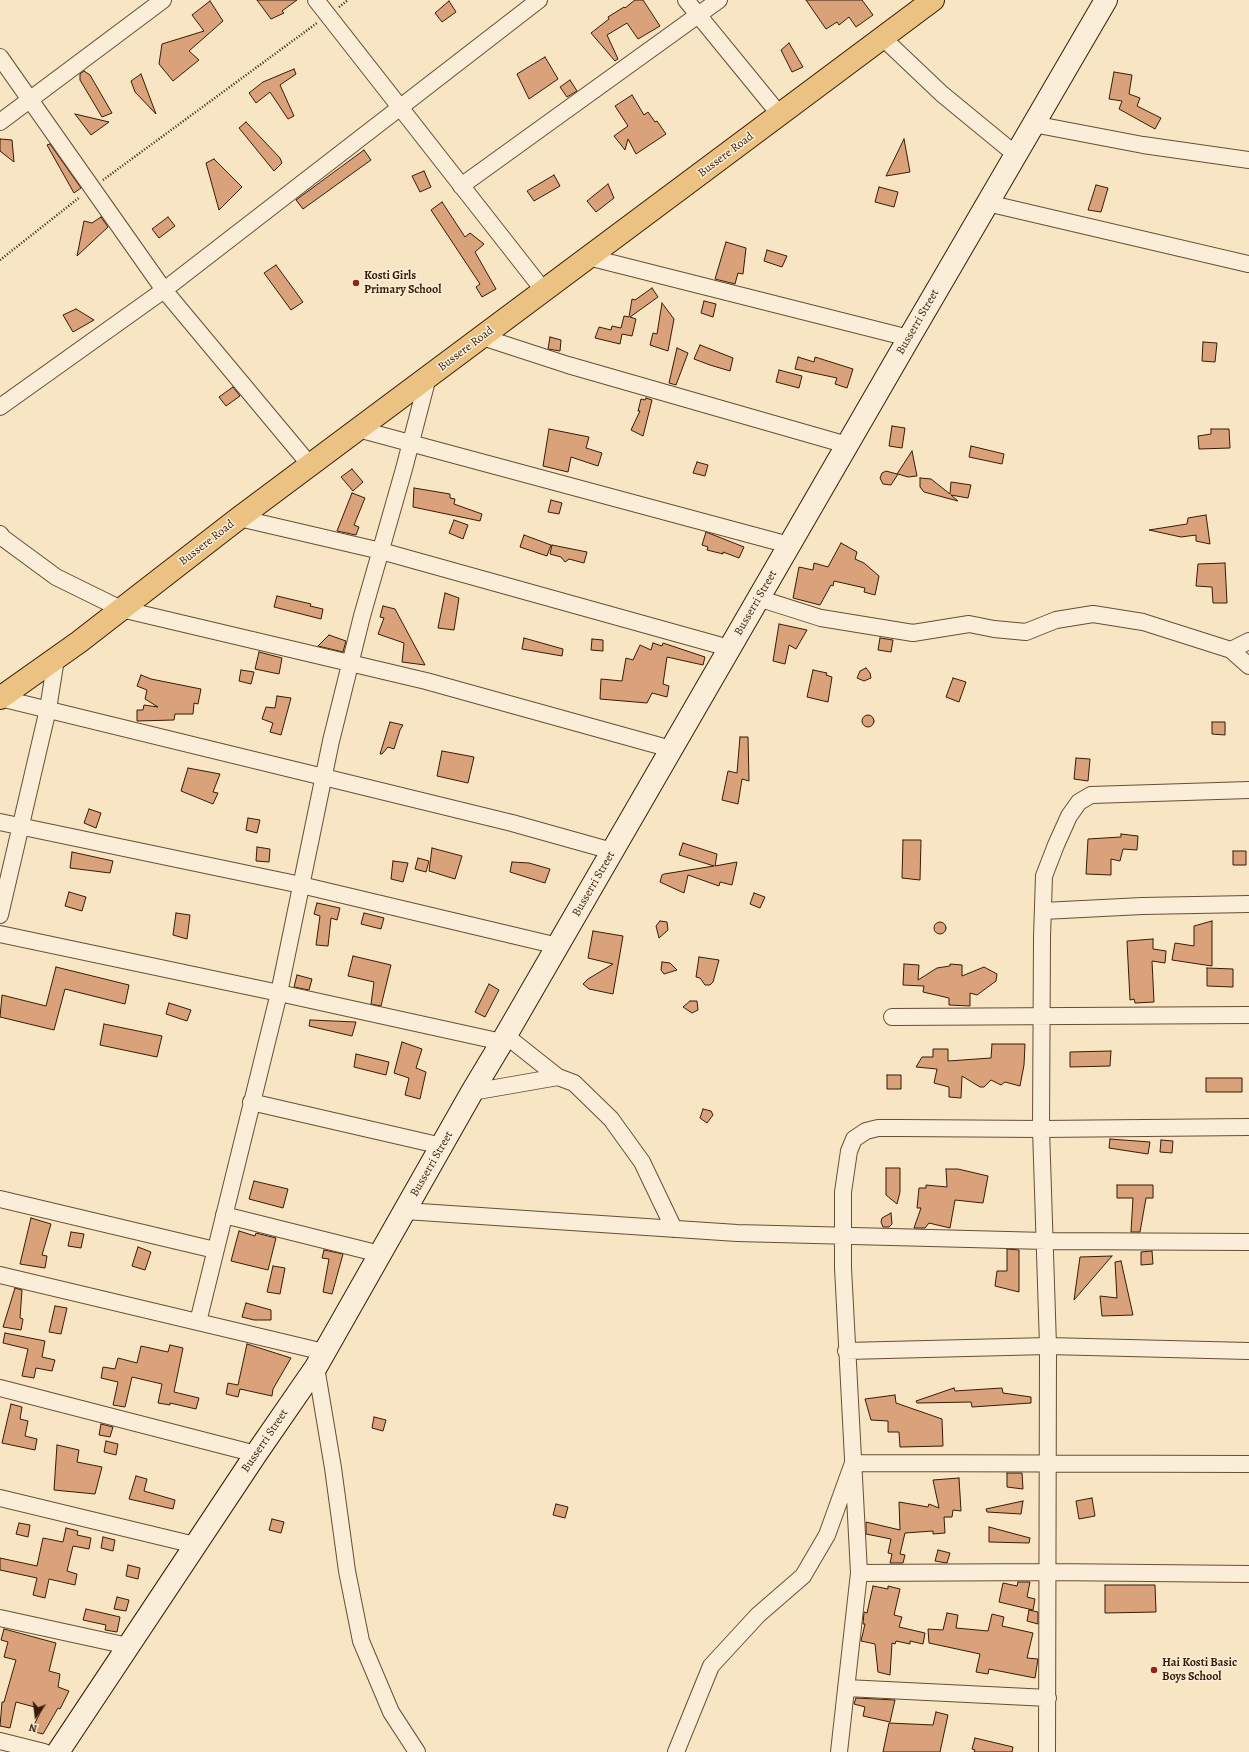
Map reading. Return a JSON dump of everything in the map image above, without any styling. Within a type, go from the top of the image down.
[{"type":"main road","name":"Bussere Road","points":[[0,698],[56,659],[239,518],[933,0]]},
{"type":"main road","name":"Busserri Street","points":[[58,1752],[320,1359],[472,1092],[558,946],[1015,154],[1106,0]]},
{"type":"street","points":[[0,122],[163,0]]},
{"type":"street","points":[[316,0],[544,291]]},
{"type":"street","points":[[0,407],[164,290],[539,0]]},
{"type":"street","points":[[686,0],[780,115]]},
{"type":"street","points":[[461,186],[699,16],[719,0]]},
{"type":"street","points":[[883,38],[942,94],[1015,154]]},
{"type":"street","points":[[0,58],[93,187],[164,290],[310,465]]},
{"type":"street","points":[[1033,124],[1143,145],[1249,160]]},
{"type":"street","points":[[987,203],[1248,264]]},
{"type":"street","points":[[588,257],[909,338]]},
{"type":"street","points":[[482,337],[568,365],[847,445]]},
{"type":"street","points":[[198,1322],[279,993],[324,776],[362,616],[428,377]]},
{"type":"street","points":[[358,429],[789,545]]},
{"type":"street","points":[[239,518],[381,551],[730,648]]},
{"type":"street","points":[[1,538],[56,577],[121,609],[213,633],[441,686],[671,749]]},
{"type":"street","points":[[758,598],[821,618],[913,633],[969,624],[994,629],[1026,632],[1056,620],[1093,614],[1143,622],[1231,650],[1249,666]]},
{"type":"street","points":[[1231,650],[1249,641]]},
{"type":"street","points":[[0,915],[48,709],[56,659]]},
{"type":"street","points":[[0,698],[324,776],[512,823],[612,851]]},
{"type":"street","points":[[1047,1752],[1048,1346],[1046,1242],[1041,1129],[1044,876],[1069,816],[1079,802],[1092,795],[1249,790]]},
{"type":"street","points":[[0,822],[301,885],[558,946]]},
{"type":"street","points":[[1043,911],[1142,906],[1249,904]]},
{"type":"street","points":[[0,934],[504,1039],[558,1077],[574,1083],[611,1119],[642,1162],[674,1229]]},
{"type":"street","points":[[892,1017],[1249,1015]]},
{"type":"street","points":[[472,1092],[558,1077]]},
{"type":"street","points":[[251,1102],[442,1146]]},
{"type":"street","points":[[840,1752],[859,1573],[846,1351],[843,1268],[843,1192],[849,1151],[854,1139],[866,1131],[878,1128],[1041,1129],[1249,1127]]},
{"type":"street","points":[[0,1199],[215,1250]]},
{"type":"street","points":[[405,1211],[674,1229],[843,1236],[1046,1242],[1249,1242]]},
{"type":"street","points":[[224,1215],[380,1254]]},
{"type":"street","points":[[0,1275],[198,1322],[320,1359],[346,1571],[361,1641],[391,1712],[417,1752]]},
{"type":"street","points":[[846,1351],[1048,1346],[1249,1351]]},
{"type":"street","points":[[0,1388],[256,1454]]},
{"type":"street","points":[[853,1463],[1249,1464]]},
{"type":"street","points":[[676,1752],[711,1666],[758,1615],[803,1576],[827,1534],[853,1463]]},
{"type":"street","points":[[0,1498],[195,1545]]},
{"type":"street","points":[[859,1573],[1048,1572],[1249,1574]]},
{"type":"street","points":[[0,1618],[128,1646]]},
{"type":"street","points":[[846,1688],[1048,1698]]},
{"type":"street","points":[[0,1741],[44,1752]]},
{"type":"path","points":[[0,260],[93,187],[348,0]]},
{"type":"building","points":[[257,0],[297,0],[282,11],[284,13],[271,19]]},
{"type":"building","points":[[635,0],[643,0],[660,26],[638,39],[627,23],[607,35],[618,59],[615,61],[591,33],[609,19],[608,17],[624,7],[625,8]]},
{"type":"building","points":[[806,0],[862,0],[873,15],[856,27],[849,17],[839,25],[837,22],[826,29]]},
{"type":"building","points":[[210,1],[223,21],[189,51],[199,60],[173,81],[159,64],[162,44],[204,31],[192,15]]},
{"type":"building","points":[[449,1],[456,12],[442,22],[435,13]]},
{"type":"building","points":[[789,43],[803,67],[792,72],[781,50]]},
{"type":"building","points":[[545,57],[558,79],[529,99],[517,74]]},
{"type":"building","points":[[294,69],[296,74],[280,85],[294,116],[288,119],[270,92],[256,103],[249,93],[263,82]]},
{"type":"building","points":[[84,71],[90,75],[112,113],[102,117],[80,80],[80,74]]},
{"type":"building","points":[[1114,72],[1132,75],[1129,94],[1140,98],[1137,106],[1161,118],[1155,129],[1119,109],[1122,101],[1109,99]]},
{"type":"building","points":[[141,74],[156,114],[135,92],[131,81]]},
{"type":"building","points":[[570,80],[577,91],[567,97],[560,87]]},
{"type":"building","points":[[632,95],[644,115],[648,112],[655,122],[657,121],[666,134],[636,154],[628,139],[625,150],[614,136],[628,126],[615,106]]},
{"type":"building","points":[[75,114],[109,122],[91,135]]},
{"type":"building","points":[[246,122],[280,158],[282,163],[274,171],[239,128]]},
{"type":"building","points":[[0,139],[12,140],[14,162],[0,151]]},
{"type":"building","points":[[904,139],[910,172],[886,176]]},
{"type":"building","points":[[50,144],[81,188],[74,193],[47,145]]},
{"type":"building","points":[[364,150],[371,160],[303,209],[296,200]]},
{"type":"building","points":[[214,159],[242,187],[219,210],[206,163]]},
{"type":"building","points":[[424,171],[431,187],[420,192],[412,176]]},
{"type":"building","points":[[554,175],[560,186],[534,201],[527,191]]},
{"type":"building","points":[[608,184],[614,198],[596,212],[587,201]]},
{"type":"building","points":[[1096,185],[1108,188],[1101,212],[1088,210]]},
{"type":"building","points":[[879,187],[898,192],[894,207],[875,202]]},
{"type":"building","points":[[442,202],[465,237],[470,233],[484,244],[475,252],[496,289],[482,297],[476,287],[480,284],[431,210]]},
{"type":"building","points":[[101,217],[108,227],[77,256],[84,221],[92,223]]},
{"type":"building","points":[[168,217],[175,226],[159,238],[152,229]]},
{"type":"building","points":[[726,242],[746,248],[743,274],[738,273],[735,284],[715,279]]},
{"type":"building","points":[[767,250],[787,256],[782,267],[764,261]]},
{"type":"building","points":[[276,265],[303,302],[291,310],[264,273]]},
{"type":"building","points":[[652,288],[658,297],[630,317],[636,319],[632,336],[622,334],[620,344],[595,338],[599,327],[611,330],[612,326],[621,328],[624,316],[629,317],[632,299],[635,300]]},
{"type":"building","points":[[704,301],[716,304],[713,317],[701,313]]},
{"type":"building","points":[[662,303],[674,319],[668,351],[650,345],[653,333],[657,334]]},
{"type":"building","points":[[76,309],[94,320],[73,332],[63,315]]},
{"type":"building","points":[[550,337],[561,340],[560,351],[548,349]]},
{"type":"building","points":[[1203,342],[1217,343],[1215,362],[1202,361]]},
{"type":"building","points":[[700,345],[733,358],[730,371],[694,359]]},
{"type":"building","points":[[677,348],[688,353],[676,385],[669,383]]},
{"type":"building","points":[[798,357],[814,362],[815,357],[853,369],[847,388],[835,384],[837,378],[795,369]]},
{"type":"building","points":[[779,370],[802,376],[799,388],[776,382]]},
{"type":"building","points":[[233,387],[240,396],[226,406],[219,397]]},
{"type":"building","points":[[646,398],[652,400],[643,436],[631,430],[640,411],[638,411],[641,399],[645,400]]},
{"type":"building","points":[[892,426],[905,428],[902,448],[889,446]]},
{"type":"building","points":[[549,429],[589,437],[586,448],[602,453],[598,466],[571,457],[568,472],[543,466]]},
{"type":"building","points":[[1211,429],[1229,429],[1230,448],[1199,449],[1198,436],[1211,434]]},
{"type":"building","points":[[971,446],[1004,454],[1002,464],[969,457]]},
{"type":"building","points":[[912,451],[917,476],[908,477],[898,474],[891,485],[883,484],[880,478],[882,473],[886,471],[897,474]]},
{"type":"building","points":[[697,462],[708,465],[705,476],[693,473]]},
{"type":"building","points":[[352,469],[363,482],[353,491],[341,477]]},
{"type":"building","points":[[920,478],[931,479],[950,494],[951,482],[971,485],[968,498],[951,495],[958,501],[924,492],[920,487]]},
{"type":"building","points":[[414,488],[450,494],[450,498],[455,499],[454,504],[482,514],[480,521],[413,507]]},
{"type":"building","points":[[352,493],[365,498],[354,525],[359,527],[356,535],[337,531]]},
{"type":"building","points":[[551,500],[562,503],[559,514],[548,512]]},
{"type":"building","points":[[1206,515],[1210,544],[1196,541],[1196,535],[1181,537],[1149,530],[1187,524],[1188,518]]},
{"type":"building","points":[[454,520],[468,525],[463,539],[449,533]]},
{"type":"building","points":[[706,532],[744,547],[739,558],[723,552],[723,554],[707,550],[708,547],[702,545]]},
{"type":"building","points":[[524,535],[551,545],[547,556],[520,547]]},
{"type":"building","points":[[841,543],[857,552],[855,559],[864,563],[879,576],[875,595],[864,592],[865,588],[834,581],[833,586],[831,585],[820,605],[793,598],[799,567],[813,570],[814,563],[828,567]]},
{"type":"building","points":[[552,545],[587,552],[584,563],[569,559],[565,562],[561,557],[550,554]]},
{"type":"building","points":[[1225,563],[1227,603],[1213,603],[1212,587],[1196,586],[1198,564]]},
{"type":"building","points":[[445,593],[459,598],[454,630],[438,628]]},
{"type":"building","points":[[277,596],[311,604],[310,606],[323,609],[321,619],[274,607]]},
{"type":"building","points":[[383,606],[395,609],[425,665],[402,662],[404,643],[378,634],[384,618],[380,617]]},
{"type":"building","points":[[779,624],[807,630],[796,649],[789,645],[785,664],[773,661]]},
{"type":"building","points":[[329,635],[346,641],[343,652],[318,646]]},
{"type":"building","points":[[524,638],[563,649],[562,656],[522,649]]},
{"type":"building","points":[[880,638],[893,640],[891,652],[878,650]]},
{"type":"building","points":[[592,639],[603,640],[603,651],[591,650]]},
{"type":"building","points":[[653,643],[662,646],[663,643],[705,657],[703,665],[667,657],[663,684],[669,686],[667,697],[652,693],[647,703],[600,699],[601,679],[622,681],[626,658],[633,660],[640,645],[651,650]]},
{"type":"building","points":[[259,652],[282,658],[279,674],[255,669]]},
{"type":"building","points":[[866,668],[870,673],[871,678],[864,681],[857,678],[860,671]]},
{"type":"building","points":[[241,670],[254,672],[251,684],[239,681]]},
{"type":"building","points":[[813,670],[827,673],[826,675],[832,677],[828,702],[807,697]]},
{"type":"building","points":[[141,675],[151,679],[201,689],[198,704],[194,703],[193,714],[175,714],[174,720],[137,721],[137,710],[143,710],[144,705],[158,707],[145,699],[147,690],[137,686]]},
{"type":"building","points":[[953,678],[966,682],[959,702],[946,697]]},
{"type":"building","points":[[277,696],[291,698],[281,735],[270,732],[273,723],[262,719],[266,707],[275,708]]},
{"type":"building","points":[[866,715],[870,715],[874,721],[870,727],[866,727],[862,723],[862,719]]},
{"type":"building","points":[[390,722],[403,725],[394,749],[388,747],[382,754],[380,754]]},
{"type":"building","points":[[1212,722],[1225,722],[1225,735],[1212,734]]},
{"type":"building","points":[[740,737],[748,737],[749,781],[742,779],[738,804],[722,800],[728,771],[737,773]]},
{"type":"building","points":[[442,751],[474,757],[468,783],[437,776]]},
{"type":"building","points":[[1076,758],[1090,759],[1088,781],[1074,779]]},
{"type":"building","points":[[188,768],[220,774],[213,792],[218,793],[213,804],[181,791]]},
{"type":"building","points":[[89,809],[101,813],[96,828],[84,823]]},
{"type":"building","points":[[248,818],[260,820],[257,833],[246,830]]},
{"type":"building","points":[[1121,834],[1138,836],[1137,850],[1123,849],[1120,861],[1111,859],[1111,875],[1086,874],[1088,839],[1121,837]]},
{"type":"building","points":[[903,840],[921,840],[920,880],[902,878]]},
{"type":"building","points":[[683,843],[717,854],[715,866],[737,862],[732,885],[720,882],[719,886],[688,875],[684,893],[660,882],[662,875],[664,874],[714,866],[679,855]]},
{"type":"building","points":[[257,847],[270,849],[269,862],[256,861]]},
{"type":"building","points":[[432,848],[462,856],[455,879],[429,871]]},
{"type":"building","points":[[1233,851],[1246,851],[1246,865],[1233,865]]},
{"type":"building","points":[[72,852],[113,861],[110,873],[70,868]]},
{"type":"building","points":[[418,858],[429,861],[426,872],[415,869]]},
{"type":"building","points":[[393,861],[408,863],[403,882],[391,879]]},
{"type":"building","points":[[512,862],[529,863],[550,869],[545,883],[510,872]]},
{"type":"building","points":[[69,892],[86,897],[82,911],[65,906]]},
{"type":"building","points":[[754,893],[765,897],[760,908],[750,904]]},
{"type":"building","points":[[317,903],[340,908],[337,920],[331,918],[328,946],[316,945],[320,916],[314,914]]},
{"type":"building","points":[[176,913],[190,915],[187,939],[173,935]]},
{"type":"building","points":[[364,913],[384,918],[381,929],[361,924]]},
{"type":"building","points":[[660,921],[667,922],[668,930],[659,938],[656,926]]},
{"type":"building","points":[[1212,921],[1212,966],[1172,960],[1175,943],[1194,946],[1194,926]]},
{"type":"building","points":[[940,922],[944,924],[946,928],[944,932],[940,934],[936,932],[934,928],[936,924]]},
{"type":"building","points":[[593,931],[623,936],[613,994],[589,989],[583,984],[588,979],[613,964],[588,958]]},
{"type":"building","points":[[1153,939],[1153,949],[1166,951],[1165,963],[1152,961],[1154,1002],[1135,1003],[1134,999],[1130,1000],[1127,941]]},
{"type":"building","points":[[353,956],[391,965],[381,1006],[371,1004],[374,982],[348,976]]},
{"type":"building","points":[[699,957],[719,960],[713,982],[710,985],[705,985],[700,978],[696,977]]},
{"type":"building","points":[[662,962],[670,963],[677,970],[664,974],[661,970]]},
{"type":"building","points":[[904,964],[919,965],[918,980],[937,968],[950,966],[950,964],[962,965],[962,976],[984,967],[997,974],[996,981],[977,995],[970,993],[970,1006],[949,1005],[949,998],[923,992],[924,986],[903,985]]},
{"type":"building","points":[[56,967],[129,985],[125,1004],[65,989],[54,1030],[0,1017],[2,995],[46,1006]]},
{"type":"building","points":[[1207,968],[1233,969],[1233,987],[1207,986]]},
{"type":"building","points":[[297,975],[312,979],[309,990],[294,987]]},
{"type":"building","points":[[489,984],[499,990],[485,1017],[475,1012]]},
{"type":"building","points":[[690,1001],[697,1001],[698,1010],[692,1013],[683,1007]]},
{"type":"building","points":[[169,1003],[191,1010],[187,1021],[166,1014]]},
{"type":"building","points":[[310,1020],[356,1022],[352,1036],[309,1026]]},
{"type":"building","points":[[104,1024],[162,1036],[157,1057],[100,1045]]},
{"type":"building","points":[[402,1042],[422,1049],[416,1068],[426,1072],[420,1099],[405,1095],[409,1078],[394,1073]]},
{"type":"building","points":[[992,1044],[1025,1044],[1024,1065],[1020,1086],[1005,1082],[1001,1085],[991,1080],[984,1087],[980,1087],[962,1076],[961,1098],[949,1097],[949,1087],[934,1083],[937,1069],[916,1067],[922,1057],[933,1057],[933,1049],[948,1049],[948,1061],[991,1058]]},
{"type":"building","points":[[1111,1051],[1110,1066],[1070,1067],[1070,1052]]},
{"type":"building","points":[[356,1054],[389,1062],[386,1075],[354,1067]]},
{"type":"building","points":[[887,1075],[901,1075],[901,1089],[887,1089]]},
{"type":"building","points":[[1206,1078],[1242,1078],[1242,1092],[1206,1092]]},
{"type":"building","points":[[703,1109],[711,1111],[713,1115],[707,1123],[700,1118]]},
{"type":"building","points":[[1110,1139],[1150,1142],[1148,1154],[1109,1148]]},
{"type":"building","points":[[1161,1140],[1173,1141],[1172,1153],[1160,1152]]},
{"type":"building","points":[[886,1168],[900,1168],[900,1192],[897,1204],[886,1195]]},
{"type":"building","points":[[946,1169],[958,1169],[988,1176],[983,1203],[955,1200],[950,1228],[929,1223],[925,1228],[914,1228],[921,1208],[917,1208],[919,1188],[926,1188],[926,1185],[947,1187]]},
{"type":"building","points":[[254,1181],[288,1189],[283,1208],[249,1199]]},
{"type":"building","points":[[1117,1185],[1153,1185],[1153,1198],[1146,1198],[1140,1232],[1131,1232],[1133,1198],[1117,1198]]},
{"type":"building","points":[[891,1213],[892,1224],[889,1227],[883,1227],[881,1222],[882,1218]]},
{"type":"building","points":[[31,1218],[51,1224],[42,1255],[47,1256],[45,1268],[20,1264]]},
{"type":"building","points":[[239,1231],[255,1236],[256,1233],[276,1238],[268,1270],[231,1261]]},
{"type":"building","points":[[71,1232],[84,1234],[81,1248],[68,1246]]},
{"type":"building","points":[[138,1247],[151,1252],[145,1270],[132,1266]]},
{"type":"building","points":[[1007,1249],[1019,1250],[1019,1292],[995,1286],[997,1271],[1007,1271]]},
{"type":"building","points":[[324,1250],[343,1254],[332,1294],[323,1292],[329,1259],[322,1258]]},
{"type":"building","points":[[1152,1251],[1153,1264],[1141,1265],[1141,1252]]},
{"type":"building","points":[[1112,1256],[1074,1300],[1080,1257]]},
{"type":"building","points":[[1121,1261],[1133,1315],[1102,1316],[1100,1296],[1117,1298],[1115,1262]]},
{"type":"building","points":[[273,1266],[285,1268],[280,1294],[267,1292]]},
{"type":"building","points":[[15,1288],[22,1290],[20,1318],[23,1319],[21,1330],[3,1327]]},
{"type":"building","points":[[246,1303],[271,1310],[271,1320],[254,1320],[242,1317]]},
{"type":"building","points":[[55,1306],[67,1308],[61,1334],[49,1332]]},
{"type":"building","points":[[5,1333],[45,1341],[42,1357],[55,1360],[52,1371],[36,1368],[34,1378],[22,1376],[28,1349],[3,1343]]},
{"type":"building","points":[[247,1344],[291,1358],[273,1389],[272,1396],[240,1389],[238,1397],[226,1394],[228,1383],[238,1385]]},
{"type":"building","points":[[170,1345],[183,1348],[174,1392],[199,1398],[196,1409],[170,1403],[170,1405],[158,1403],[162,1384],[132,1377],[125,1407],[113,1405],[118,1382],[101,1378],[103,1367],[115,1369],[118,1358],[137,1363],[141,1346],[168,1352]]},
{"type":"building","points":[[954,1388],[955,1391],[1002,1388],[1003,1393],[1031,1397],[1031,1403],[972,1407],[971,1402],[917,1403],[916,1401]]},
{"type":"building","points":[[895,1395],[896,1403],[942,1419],[943,1446],[900,1447],[899,1432],[888,1432],[888,1421],[871,1420],[865,1399]]},
{"type":"building","points":[[11,1404],[22,1407],[20,1419],[28,1421],[25,1436],[37,1439],[35,1450],[2,1443]]},
{"type":"building","points":[[374,1417],[386,1420],[383,1431],[372,1428]]},
{"type":"building","points":[[101,1424],[113,1427],[110,1437],[99,1435]]},
{"type":"building","points":[[106,1441],[118,1444],[116,1455],[104,1452]]},
{"type":"building","points":[[57,1445],[79,1450],[77,1462],[102,1467],[95,1494],[54,1490]]},
{"type":"building","points":[[1007,1473],[1022,1473],[1023,1489],[1007,1487]]},
{"type":"building","points":[[136,1476],[147,1479],[144,1491],[175,1500],[173,1509],[129,1499]]},
{"type":"building","points":[[959,1478],[961,1511],[953,1510],[952,1517],[944,1517],[945,1533],[933,1534],[933,1531],[905,1533],[900,1554],[905,1555],[903,1563],[890,1563],[892,1554],[888,1553],[891,1539],[866,1534],[866,1522],[900,1530],[899,1502],[928,1507],[929,1504],[939,1508],[933,1480]]},
{"type":"building","points":[[1092,1498],[1095,1516],[1079,1519],[1076,1501]]},
{"type":"building","points":[[1023,1501],[1021,1514],[987,1512],[986,1509]]},
{"type":"building","points":[[556,1504],[568,1507],[565,1518],[553,1515]]},
{"type":"building","points":[[272,1519],[284,1522],[281,1533],[269,1530]]},
{"type":"building","points":[[19,1523],[30,1525],[28,1537],[16,1534]]},
{"type":"building","points":[[989,1527],[1030,1538],[1029,1543],[989,1542]]},
{"type":"building","points":[[66,1528],[78,1531],[77,1535],[91,1538],[89,1549],[73,1546],[67,1571],[77,1574],[75,1585],[49,1579],[45,1598],[33,1595],[37,1578],[0,1570],[0,1558],[37,1566],[43,1538],[63,1542]]},
{"type":"building","points":[[103,1537],[115,1540],[113,1551],[101,1548]]},
{"type":"building","points":[[938,1550],[950,1553],[947,1563],[935,1561]]},
{"type":"building","points":[[128,1565],[140,1568],[138,1579],[126,1576]]},
{"type":"building","points":[[1018,1582],[1030,1582],[1027,1597],[1035,1599],[1033,1610],[999,1602],[1003,1583],[1017,1586]]},
{"type":"building","points":[[1105,1585],[1155,1585],[1156,1612],[1105,1613]]},
{"type":"building","points":[[873,1586],[888,1589],[888,1586],[900,1589],[894,1615],[902,1617],[899,1627],[925,1633],[923,1644],[910,1641],[910,1644],[896,1641],[895,1644],[892,1643],[890,1675],[878,1672],[875,1644],[861,1641],[865,1624],[863,1624],[864,1612],[867,1613]]},
{"type":"building","points":[[117,1597],[129,1600],[126,1611],[114,1609]]},
{"type":"building","points":[[86,1609],[120,1617],[117,1632],[105,1630],[106,1625],[83,1620]]},
{"type":"building","points":[[1029,1610],[1038,1612],[1038,1624],[1027,1621]]},
{"type":"building","points":[[947,1613],[958,1615],[956,1628],[988,1631],[992,1614],[1004,1617],[1002,1626],[1033,1633],[1027,1658],[1038,1659],[1035,1678],[989,1669],[988,1674],[976,1672],[980,1654],[929,1643],[928,1629],[943,1630]]},
{"type":"building","points":[[4,1629],[56,1643],[49,1671],[60,1674],[58,1687],[69,1691],[60,1709],[58,1708],[43,1734],[31,1731],[42,1709],[16,1702],[10,1728],[0,1726],[2,1702],[4,1702],[16,1660],[4,1657],[8,1642],[1,1640]]},
{"type":"building","points":[[856,1698],[895,1700],[890,1722],[863,1716],[865,1707],[854,1704]]},
{"type":"building","points":[[936,1712],[948,1715],[940,1752],[883,1752],[889,1723],[933,1725]]},
{"type":"building","points":[[975,1738],[1013,1747],[1012,1752],[974,1752],[975,1750],[972,1749]]},
{"type":"place","name":"Kosti Girls Primary School","points":[[356,283]]},
{"type":"place","name":"Hai Kosti Basic Boys School","points":[[1154,1670]]}]
